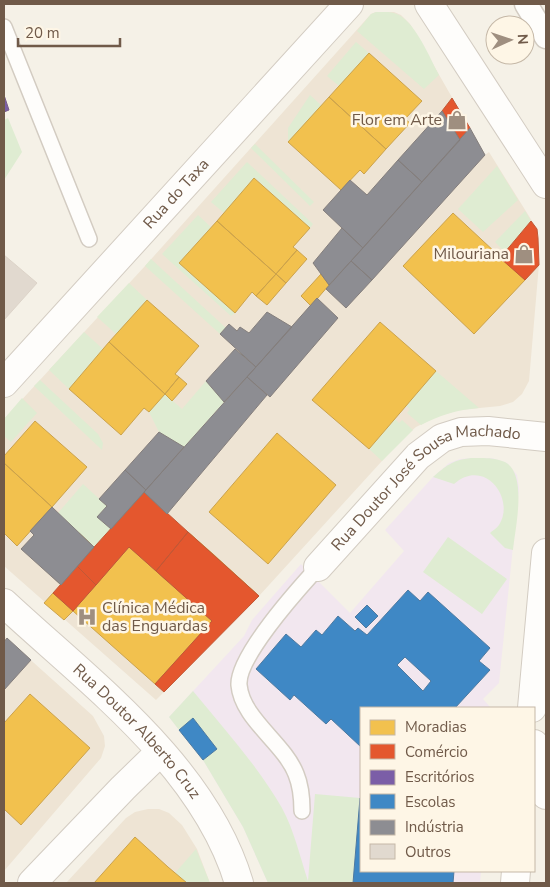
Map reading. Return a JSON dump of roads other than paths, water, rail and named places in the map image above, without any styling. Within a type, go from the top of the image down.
[{"type":"street","name":"Rua do Taxa","points":[[4,383],[349,4]]},
{"type":"street","points":[[429,4],[546,184]]},
{"type":"street","points":[[526,4],[546,37]]},
{"type":"street","name":"Rua Doutor José Sousa Machado","points":[[315,570],[412,462],[442,438],[461,432],[488,431],[546,437]]},
{"type":"street","points":[[532,707],[546,553]]},
{"type":"street","name":"Rua Doutor Alberto Cruz","points":[[4,603],[132,720],[196,794],[217,830],[235,870],[238,883]]},
{"type":"street","points":[[535,748],[546,795]]},
{"type":"street","points":[[32,883],[160,752]]},
{"type":"lane","points":[[4,27],[89,239]]},
{"type":"lane","points":[[302,811],[301,792],[296,772],[245,706],[239,683],[246,659],[279,611],[315,570]]},
{"type":"place","name":"Flor em Arte","points":[[457,120]]},
{"type":"place","name":"Milouriana","points":[[524,254]]},
{"type":"place","name":"Clínica Médica das Enguardas","points":[[87,617]]}]
